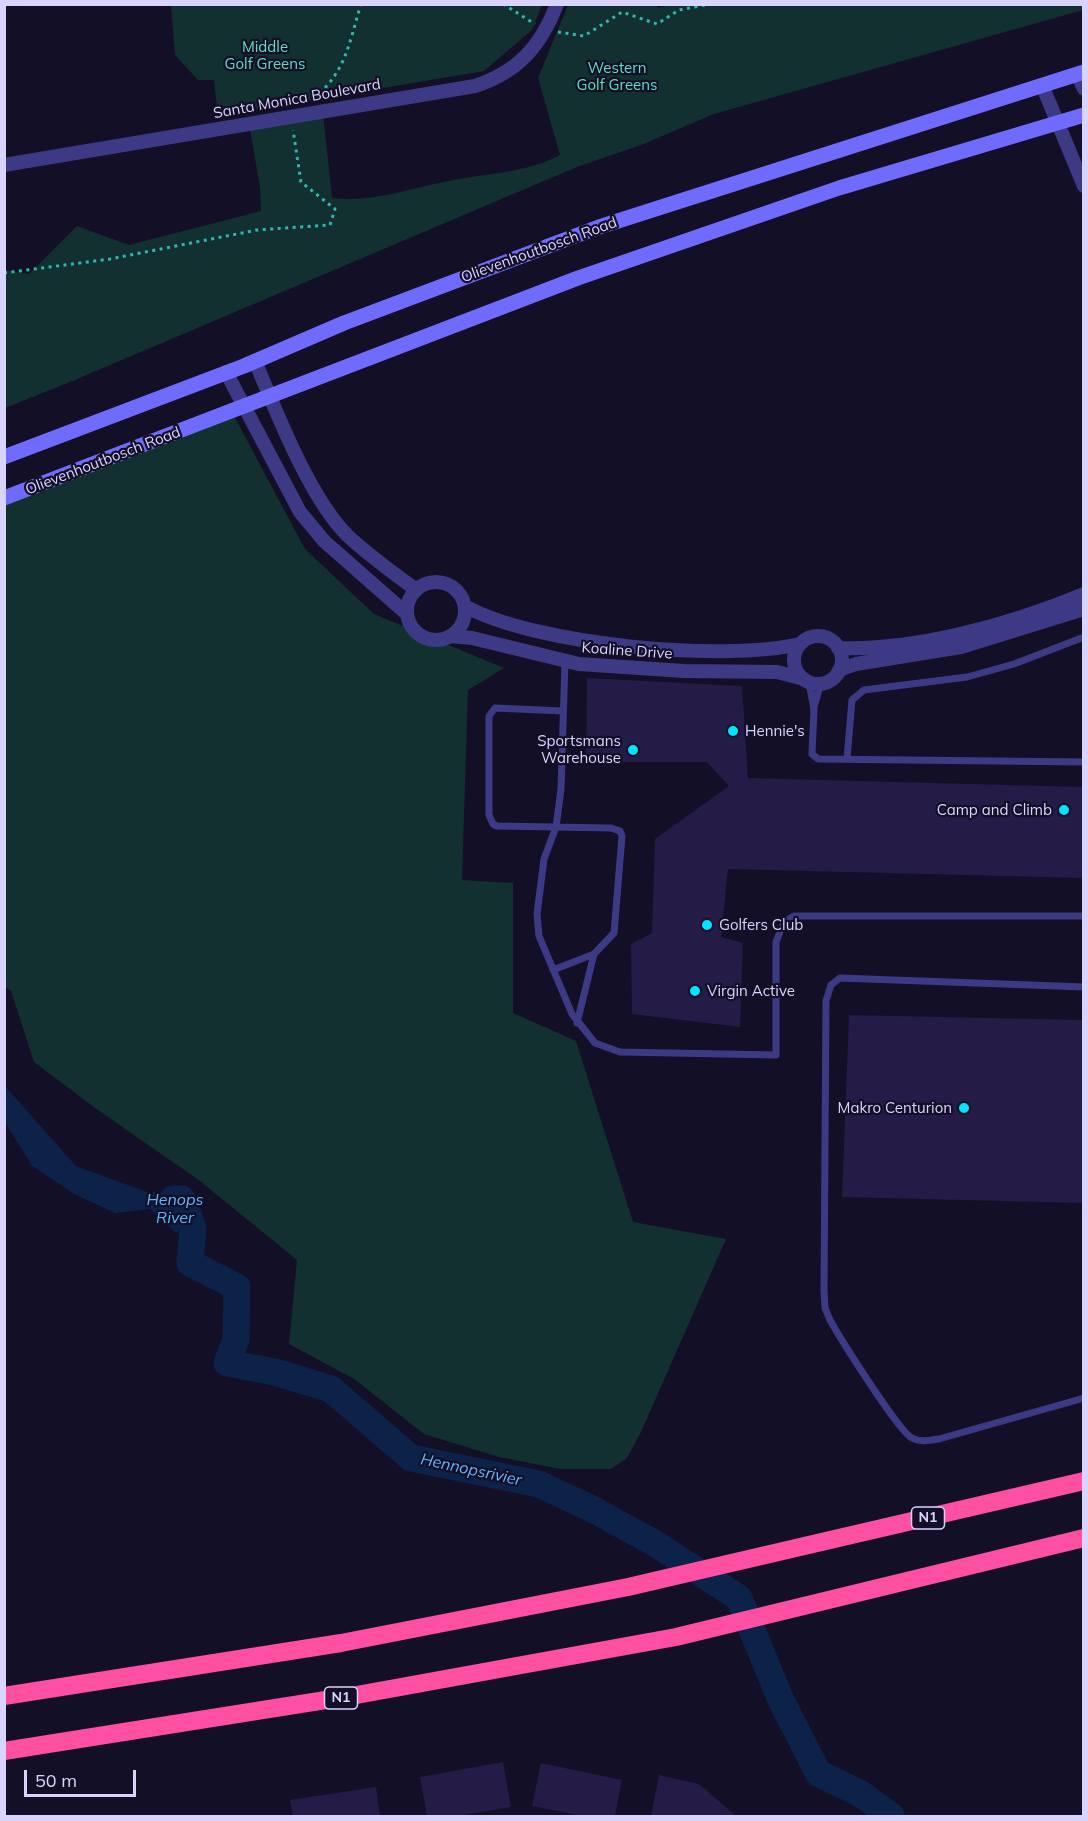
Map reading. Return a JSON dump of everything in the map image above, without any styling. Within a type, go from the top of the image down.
[{"type":"highway","name":"N1","points":[[4,1696],[341,1643],[628,1587],[1083,1481]]},
{"type":"highway","name":"N1","points":[[4,1751],[351,1696],[676,1637],[1083,1538]]},
{"type":"main road","name":"Olievenhoutbosch Road","points":[[4,457],[255,361],[344,323],[599,227],[1080,73]]},
{"type":"main road","name":"Olievenhoutbosch Road","points":[[4,498],[589,274],[839,188],[1083,114]]},
{"type":"street","name":"Santa Monica Boulevard","points":[[4,165],[475,86],[517,66],[547,30],[557,4]]},
{"type":"street","points":[[1080,73],[1083,89]]},
{"type":"street","points":[[1042,85],[1083,186]]},
{"type":"street","points":[[255,361],[310,482],[345,533],[383,566],[415,589],[408,601],[407,614]]},
{"type":"street","name":"Koaline Drive","points":[[226,372],[300,512],[324,541],[407,614],[412,628],[423,637],[436,640],[450,636],[472,638],[565,662],[684,671],[777,672],[811,682]]},
{"type":"street","name":"Koaline Drive","points":[[415,589],[435,581],[449,584],[460,593],[465,606],[486,618],[568,638],[693,649],[775,650],[800,644]]},
{"type":"street","points":[[838,648],[869,650],[924,642],[1042,610],[1083,594]]},
{"type":"street","points":[[450,636],[464,620],[465,606]]},
{"type":"street","points":[[839,670],[856,664],[960,647],[1083,609]]},
{"type":"street","points":[[820,636],[834,642],[841,655],[839,670],[834,677],[811,682],[795,666],[794,658],[800,644],[806,639],[820,636]]},
{"type":"street","points":[[565,662],[568,638]]},
{"type":"lane","points":[[847,759],[852,700],[864,690],[967,677],[1014,664],[1083,637]]},
{"type":"lane","points":[[565,662],[561,789],[556,826],[544,859],[537,914],[539,936],[553,970],[578,1023],[595,1044],[620,1052],[776,1055],[776,942],[784,922],[794,916],[1083,916]]},
{"type":"lane","points":[[811,682],[814,710]]},
{"type":"lane","points":[[811,682],[814,710],[813,757],[1083,762]]},
{"type":"lane","points":[[553,970],[594,954],[614,933],[622,836],[620,831],[611,828],[497,826],[492,824],[489,815],[489,716],[495,708],[563,711]]},
{"type":"lane","points":[[578,1023],[594,954]]},
{"type":"lane","points":[[1083,987],[840,978],[831,985],[826,1001],[824,1250],[825,1308],[830,1320],[882,1400],[912,1438],[924,1441],[939,1439],[1083,1398]]},
{"type":"path","points":[[4,273],[110,259],[257,230],[330,225],[336,209],[301,182],[291,117],[331,84],[348,54],[361,4]]},
{"type":"path","points":[[503,4],[547,30],[584,36],[622,12],[657,24],[678,10],[710,4]]},
{"type":"green space","name":"Middle Golf Greens","points":[[171,4],[542,5],[532,30],[484,71],[218,116],[214,80],[198,80],[175,55]]},
{"type":"green space","name":"Western Golf Greens","points":[[655,4],[658,8],[675,4],[1083,5],[1083,10],[714,114],[641,145],[577,167],[5,408],[5,270],[29,274],[77,226],[129,245],[261,211],[260,187],[249,124],[323,113],[332,198],[377,197],[449,181],[520,169],[547,161],[560,155],[538,78],[568,5]]},
{"type":"green space","points":[[232,412],[305,549],[374,614],[504,668],[468,690],[462,880],[513,883],[513,1013],[576,1041],[633,1222],[726,1239],[641,1432],[627,1458],[611,1469],[560,1469],[499,1457],[424,1434],[354,1379],[289,1344],[297,1260],[200,1181],[95,1108],[34,1062],[11,991],[5,987],[5,493]]},
{"type":"water","name":"Henops River","points":[[4,1085],[76,1166],[147,1192],[186,1192],[196,1222],[176,1233],[150,1209],[115,1213],[74,1194],[32,1166],[5,1122]]},
{"type":"building","points":[[587,678],[742,686],[748,778],[1083,787],[1083,878],[728,869],[721,937],[743,943],[740,1027],[632,1014],[631,944],[652,933],[655,839],[729,786],[707,762],[586,762]]},
{"type":"building","name":"Makro Centurion","points":[[849,1015],[1083,1020],[1083,1203],[842,1197]]},
{"type":"building","points":[[503,1762],[511,1807],[458,1816],[427,1816],[420,1777]]},
{"type":"building","points":[[541,1763],[622,1780],[615,1816],[582,1816],[532,1806]]},
{"type":"building","points":[[659,1775],[699,1784],[736,1816],[651,1816]]},
{"type":"building","points":[[376,1787],[380,1816],[293,1816],[290,1800]]},
{"type":"waterway","name":"Hennopsrivier","points":[[173,1199],[182,1199],[193,1228],[190,1263],[237,1287],[236,1339],[227,1363],[275,1372],[331,1389],[411,1458],[539,1484],[594,1510],[656,1544],[739,1598],[780,1698],[818,1773],[861,1794],[891,1816]]},
{"type":"place","name":"Hennie's","points":[[733,731]]},
{"type":"place","name":"Sportsmans Warehouse","points":[[633,750]]},
{"type":"place","name":"Camp and Climb","points":[[1064,810]]},
{"type":"place","name":"Golfers Club","points":[[707,925]]},
{"type":"place","name":"Virgin Active","points":[[695,991]]},
{"type":"place","name":"Makro Centurion","points":[[964,1108]]}]
